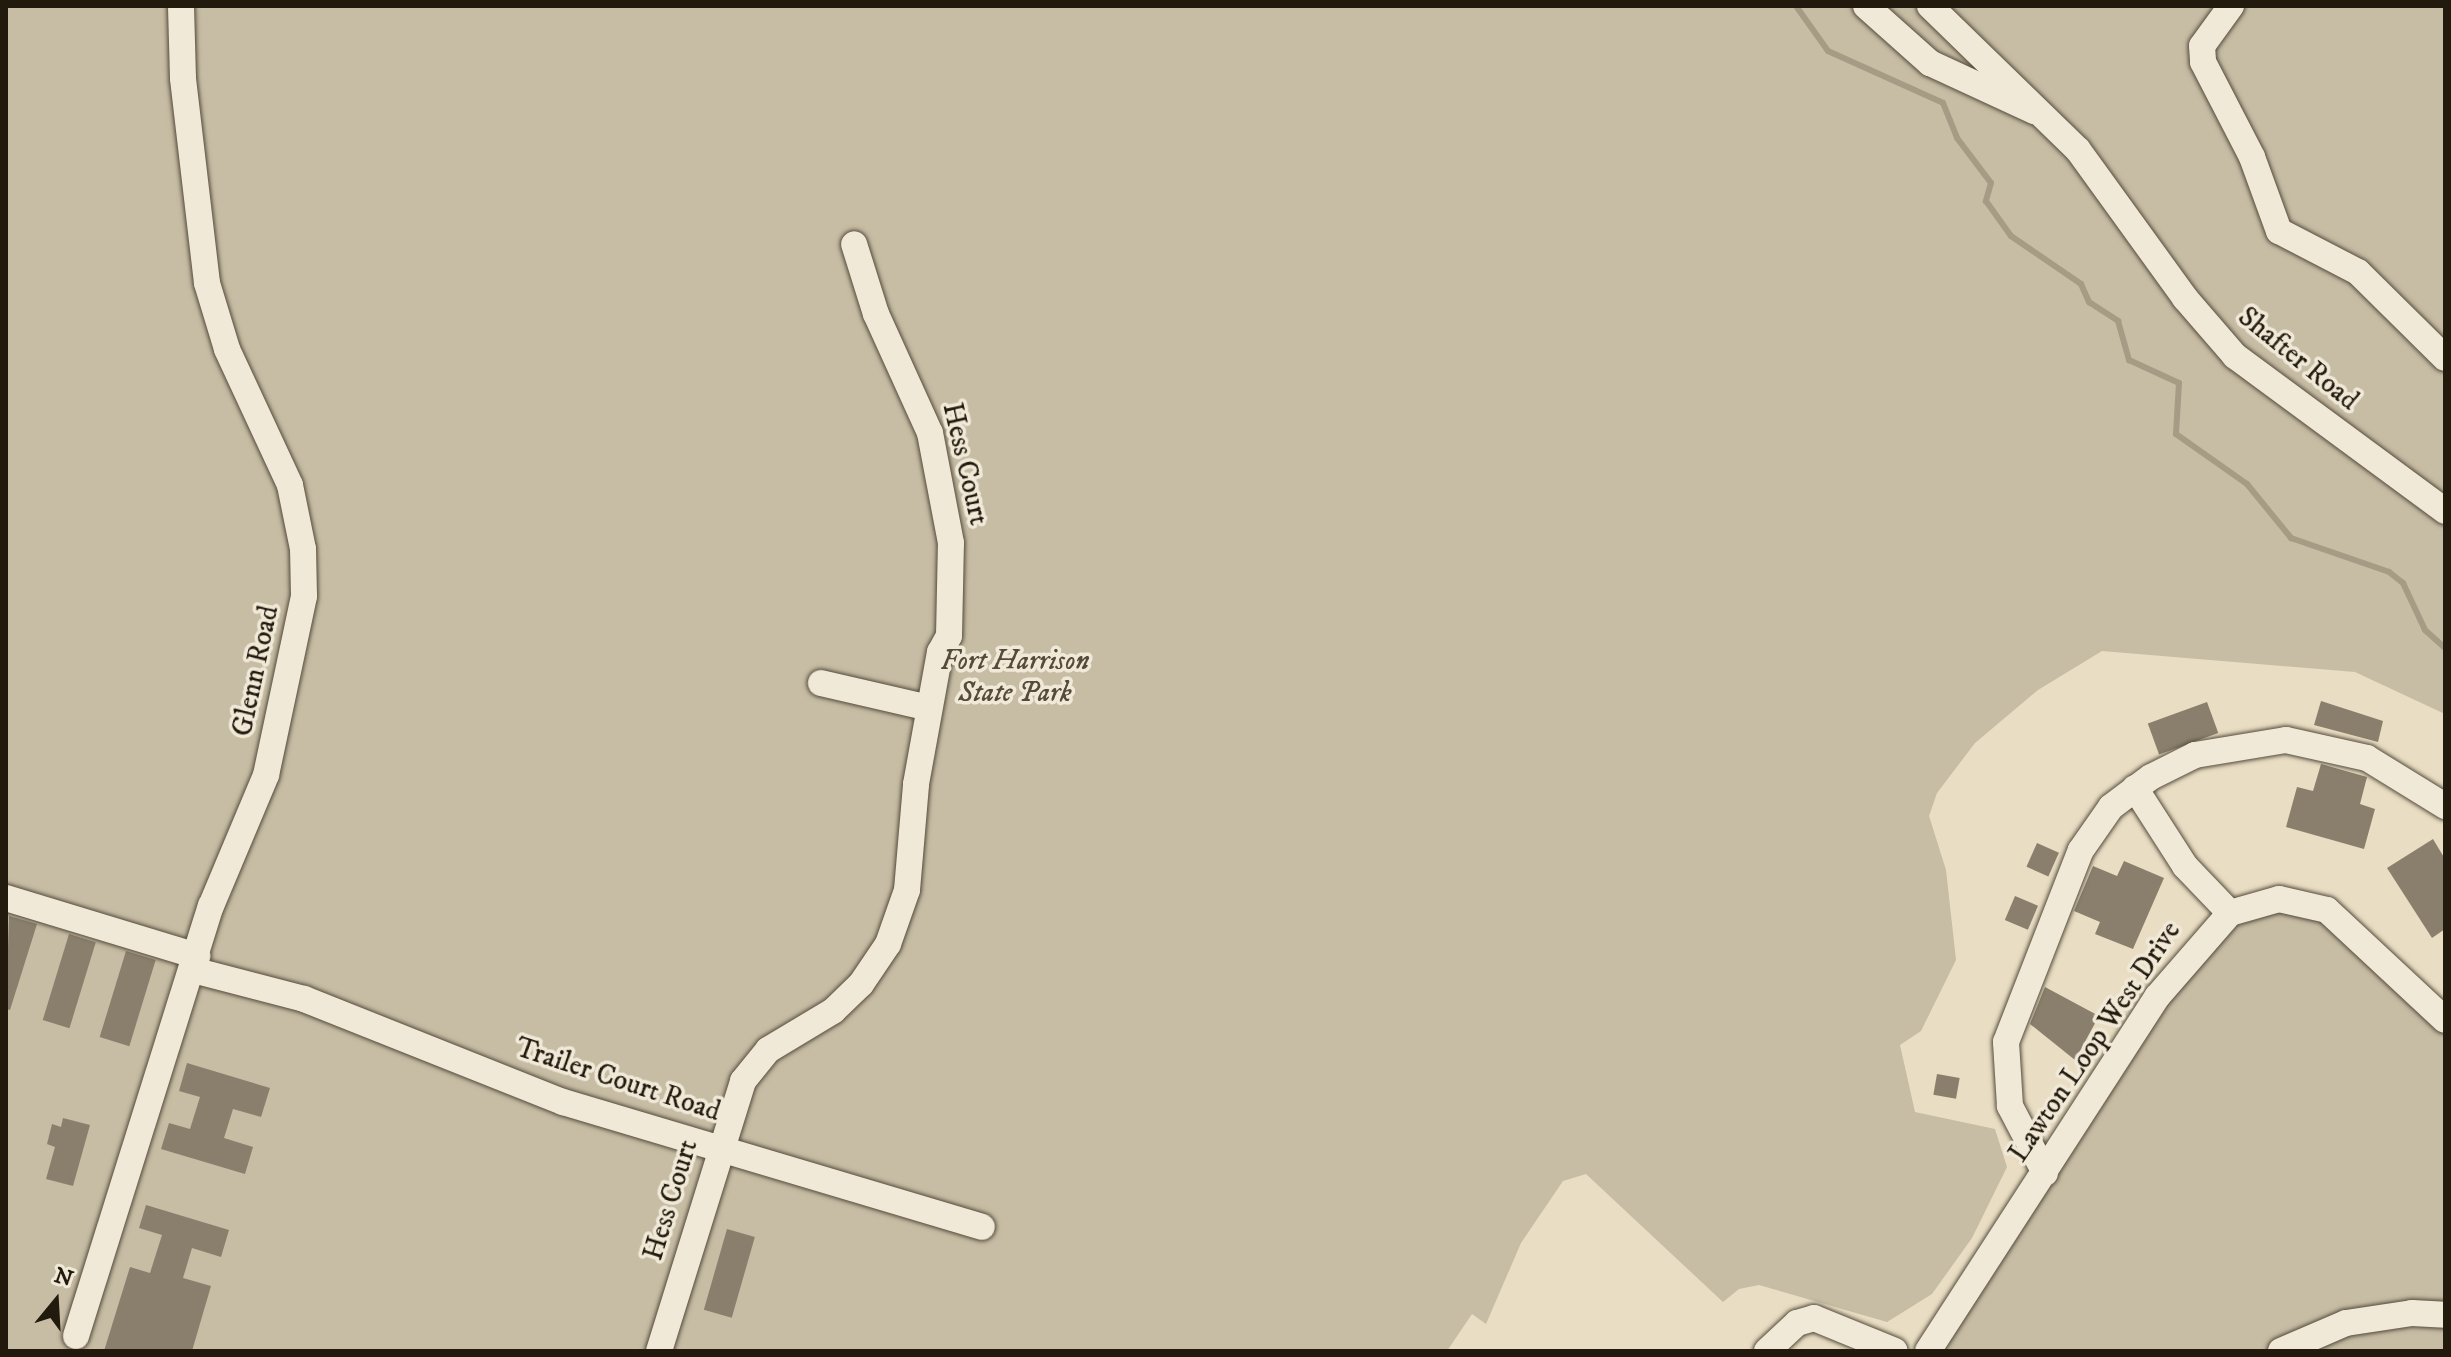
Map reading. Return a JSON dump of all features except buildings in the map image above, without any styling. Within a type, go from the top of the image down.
[{"type":"street","name":"Glenn Road","points":[[76,1336],[195,963],[272,753],[304,577],[290,485],[227,349],[207,283],[183,78],[181,6]]},
{"type":"street","name":"Shafter Road","points":[[1866,6],[1930,63],[2048,118]]},
{"type":"street","name":"Shafter Road","points":[[1930,6],[2048,118],[2098,172],[2185,298],[2235,356],[2445,511]]},
{"type":"street","points":[[2231,6],[2202,46],[2203,62],[2252,157],[2279,231],[2358,272],[2445,358]]},
{"type":"street","name":"Hess Court","points":[[659,1351],[736,1096],[756,1063],[848,998],[888,944],[909,879],[929,708],[951,617],[944,488],[927,424],[876,314],[854,244]]},
{"type":"street","points":[[821,683],[929,708]]},
{"type":"street","points":[[2045,1173],[2010,1106],[2003,1074],[2007,1036],[2081,850],[2104,816],[2135,788],[2219,747],[2286,740],[2367,758],[2445,806]]},
{"type":"street","points":[[2135,788],[2185,866],[2230,913],[2279,899],[2327,910],[2445,1020]]},
{"type":"street","name":"Trailer Court Road","points":[[6,898],[275,989],[541,1095],[982,1227]]},
{"type":"street","name":"Lawton Loop West Drive","points":[[1928,1351],[2171,977],[2230,913]]},
{"type":"street","points":[[2281,1351],[2346,1323],[2412,1313],[2445,1315]]},
{"type":"street","points":[[1767,1351],[1797,1323],[1814,1318],[1895,1351]]},
{"type":"green space","name":"Fort Harrison State Park","points":[[6,6],[2445,6],[2445,714],[2355,672],[2102,651],[2038,690],[1975,743],[1937,793],[1929,816],[1946,870],[1956,960],[1921,1031],[1900,1045],[1915,1112],[1995,1129],[2007,1167],[1972,1238],[1932,1294],[1887,1322],[1759,1285],[1739,1289],[1723,1302],[1586,1174],[1563,1181],[1521,1243],[1486,1324],[1472,1314],[1447,1351],[6,1351]]},
{"type":"green space","points":[[2298,901],[2445,1020],[2445,1351],[1928,1351],[2215,924]]},
{"type":"waterway","points":[[1796,6],[1828,51],[1943,103],[1957,138],[1991,183],[1986,201],[2011,236],[2081,284],[2089,302],[2118,321],[2129,360],[2179,383],[2176,434],[2247,484],[2291,538],[2389,572],[2403,583],[2425,630],[2445,648]]}]
